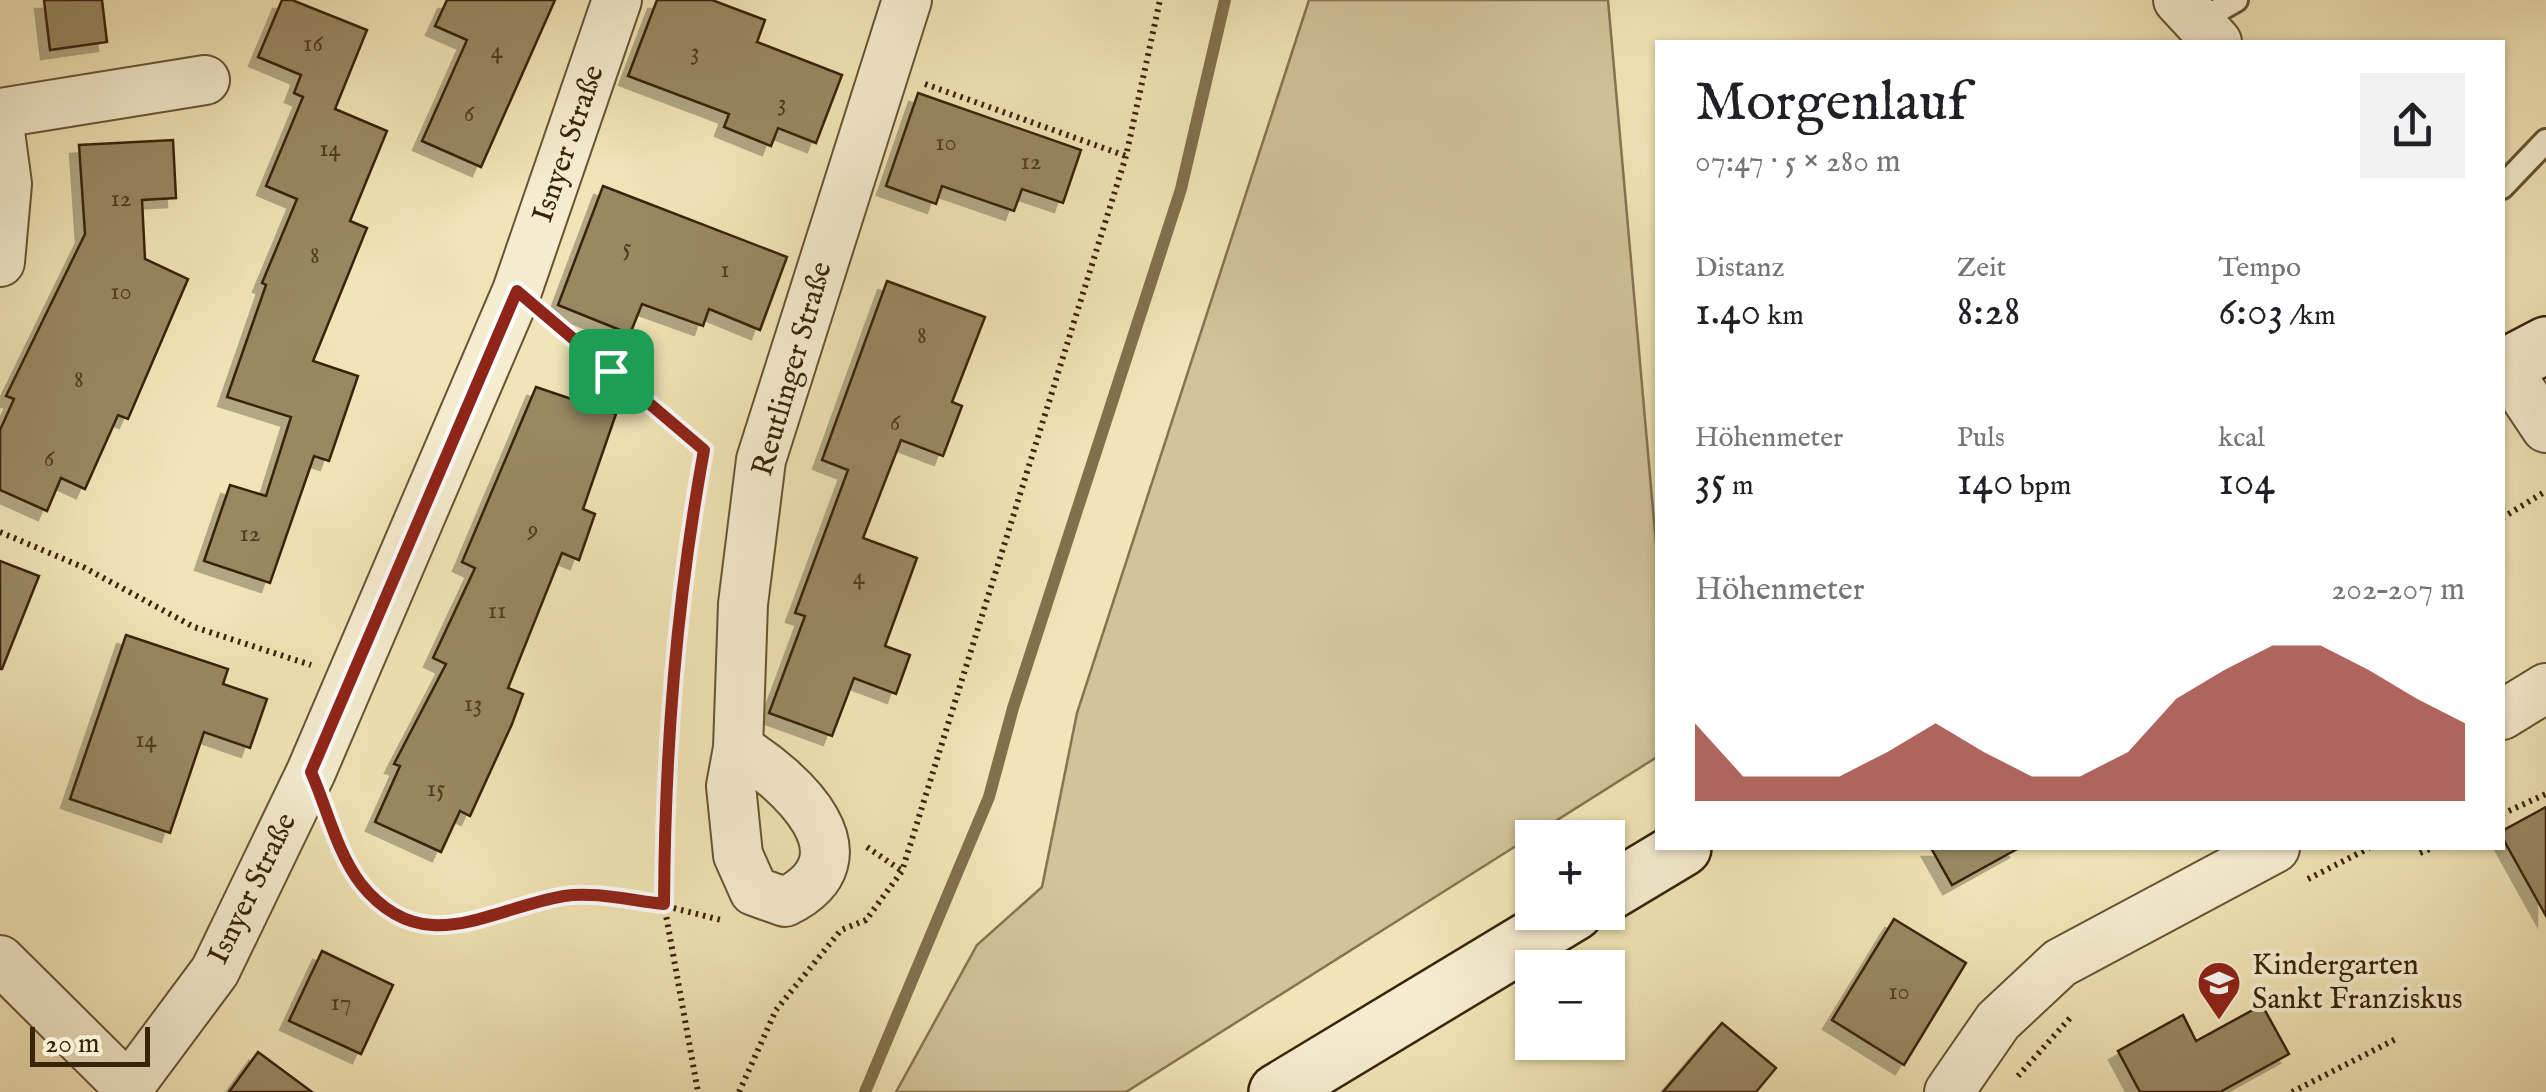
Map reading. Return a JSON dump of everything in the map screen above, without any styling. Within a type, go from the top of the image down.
[{"type":"main road","points":[[1625,883],[1681,850]]},
{"type":"main road","points":[[1277,1092],[1546,930]]},
{"type":"street","name":"Isnyer Straße","points":[[127,1090],[215,971],[311,772],[517,291],[616,0]]},
{"type":"street","name":"Reutlinger Straße","points":[[738,748],[744,604],[762,460],[907,0]]},
{"type":"street","points":[[0,113],[205,80]]},
{"type":"street","points":[[0,132],[7,184],[0,262]]},
{"type":"street","points":[[2514,360],[2546,428]]},
{"type":"street","points":[[2505,712],[2546,688]]},
{"type":"street","points":[[1949,1092],[1998,1021],[2060,963],[2288,865]]},
{"type":"street","points":[[0,960],[127,1090]]},
{"type":"lane","points":[[2505,184],[2546,142]]},
{"type":"path","points":[[739,1092],[776,1010],[842,930],[866,920],[902,871],[1126,156],[1160,0]]},
{"type":"path","points":[[886,70],[1126,156]]},
{"type":"path","points":[[517,291],[704,450],[681,576],[664,776],[664,904],[698,1092]]},
{"type":"path","points":[[2505,516],[2546,491]]},
{"type":"path","points":[[0,532],[85,568],[194,627],[350,678]]},
{"type":"path","points":[[311,772],[340,846],[360,883],[392,914],[428,927],[481,921],[567,895],[664,904]]},
{"type":"path","points":[[2505,813],[2546,794]]},
{"type":"path","points":[[2288,865],[2360,850]]},
{"type":"path","points":[[2420,854],[2428,850]]},
{"type":"path","points":[[2016,1078],[2076,1012]]},
{"type":"path","points":[[2292,1092],[2396,1040]]},
{"type":"shaded area","points":[[1309,0],[1608,0],[1655,532],[1655,758],[1557,820],[1515,820],[1515,847],[1126,1092],[896,1092],[977,945],[1042,887],[1077,713]]},
{"type":"building","points":[[44,0],[102,0],[107,42],[50,50]]},
{"type":"building","points":[[282,0],[292,0],[367,30],[335,109],[387,131],[350,221],[367,228],[313,361],[358,376],[329,461],[314,456],[270,583],[204,561],[230,485],[266,496],[291,417],[227,397],[266,285],[262,283],[297,199],[266,186],[303,97],[294,93],[301,75],[258,57]]},
{"type":"building","points":[[447,0],[555,0],[481,167],[422,141],[467,40],[435,26]]},
{"type":"building","points":[[657,0],[712,0],[765,20],[757,42],[842,75],[816,143],[778,128],[771,146],[724,127],[729,114],[628,76]]},
{"type":"building","points":[[918,93],[1081,150],[1063,203],[1022,189],[1014,211],[942,186],[936,204],[886,186]]},
{"type":"building","points":[[173,140],[176,198],[142,200],[145,259],[188,279],[128,419],[118,415],[85,489],[61,478],[47,511],[0,490],[0,430],[14,399],[6,396],[85,234],[79,145]]},
{"type":"building","points":[[603,186],[787,257],[760,330],[709,309],[703,326],[642,304],[630,334],[558,305]]},
{"type":"building","points":[[887,281],[985,317],[952,402],[962,406],[943,456],[901,440],[863,538],[917,558],[885,646],[910,655],[896,694],[854,678],[832,736],[769,713],[805,616],[795,613],[848,470],[822,460]]},
{"type":"building","points":[[536,387],[616,414],[583,509],[595,514],[579,560],[562,553],[508,688],[523,694],[512,724],[470,816],[460,811],[441,852],[375,822],[400,766],[394,764],[446,664],[433,658],[475,568],[462,562]]},
{"type":"building","points":[[0,561],[39,576],[2,669],[0,669]]},
{"type":"building","points":[[126,635],[228,669],[223,684],[267,699],[250,748],[204,732],[170,833],[70,799]]},
{"type":"building","points":[[2546,807],[2546,916],[2505,842],[2505,829]]},
{"type":"building","points":[[1932,850],[2015,850],[1952,885]]},
{"type":"building","points":[[1894,919],[1966,963],[1904,1065],[1832,1020]]},
{"type":"building","points":[[322,951],[393,985],[361,1054],[289,1021]]},
{"type":"building","points":[[2262,1005],[2289,1054],[2220,1092],[2140,1092],[2118,1051],[2183,1015],[2196,1041]]},
{"type":"building","points":[[1722,1023],[1776,1068],[1756,1092],[1663,1092]]},
{"type":"building","points":[[258,1052],[312,1092],[229,1092]]},
{"type":"waterway","points":[[865,1092],[989,797],[1013,708],[1181,189],[1225,0]]},
{"type":"place","name":"Kindergarten Sankt Franziskus","points":[[2219,1021]]},
{"type":"route","points":[[517,291],[611,371],[704,450],[681,576],[664,776],[664,904],[567,895],[481,921],[428,927],[392,914],[360,883],[340,846],[311,772],[517,291]]}]
